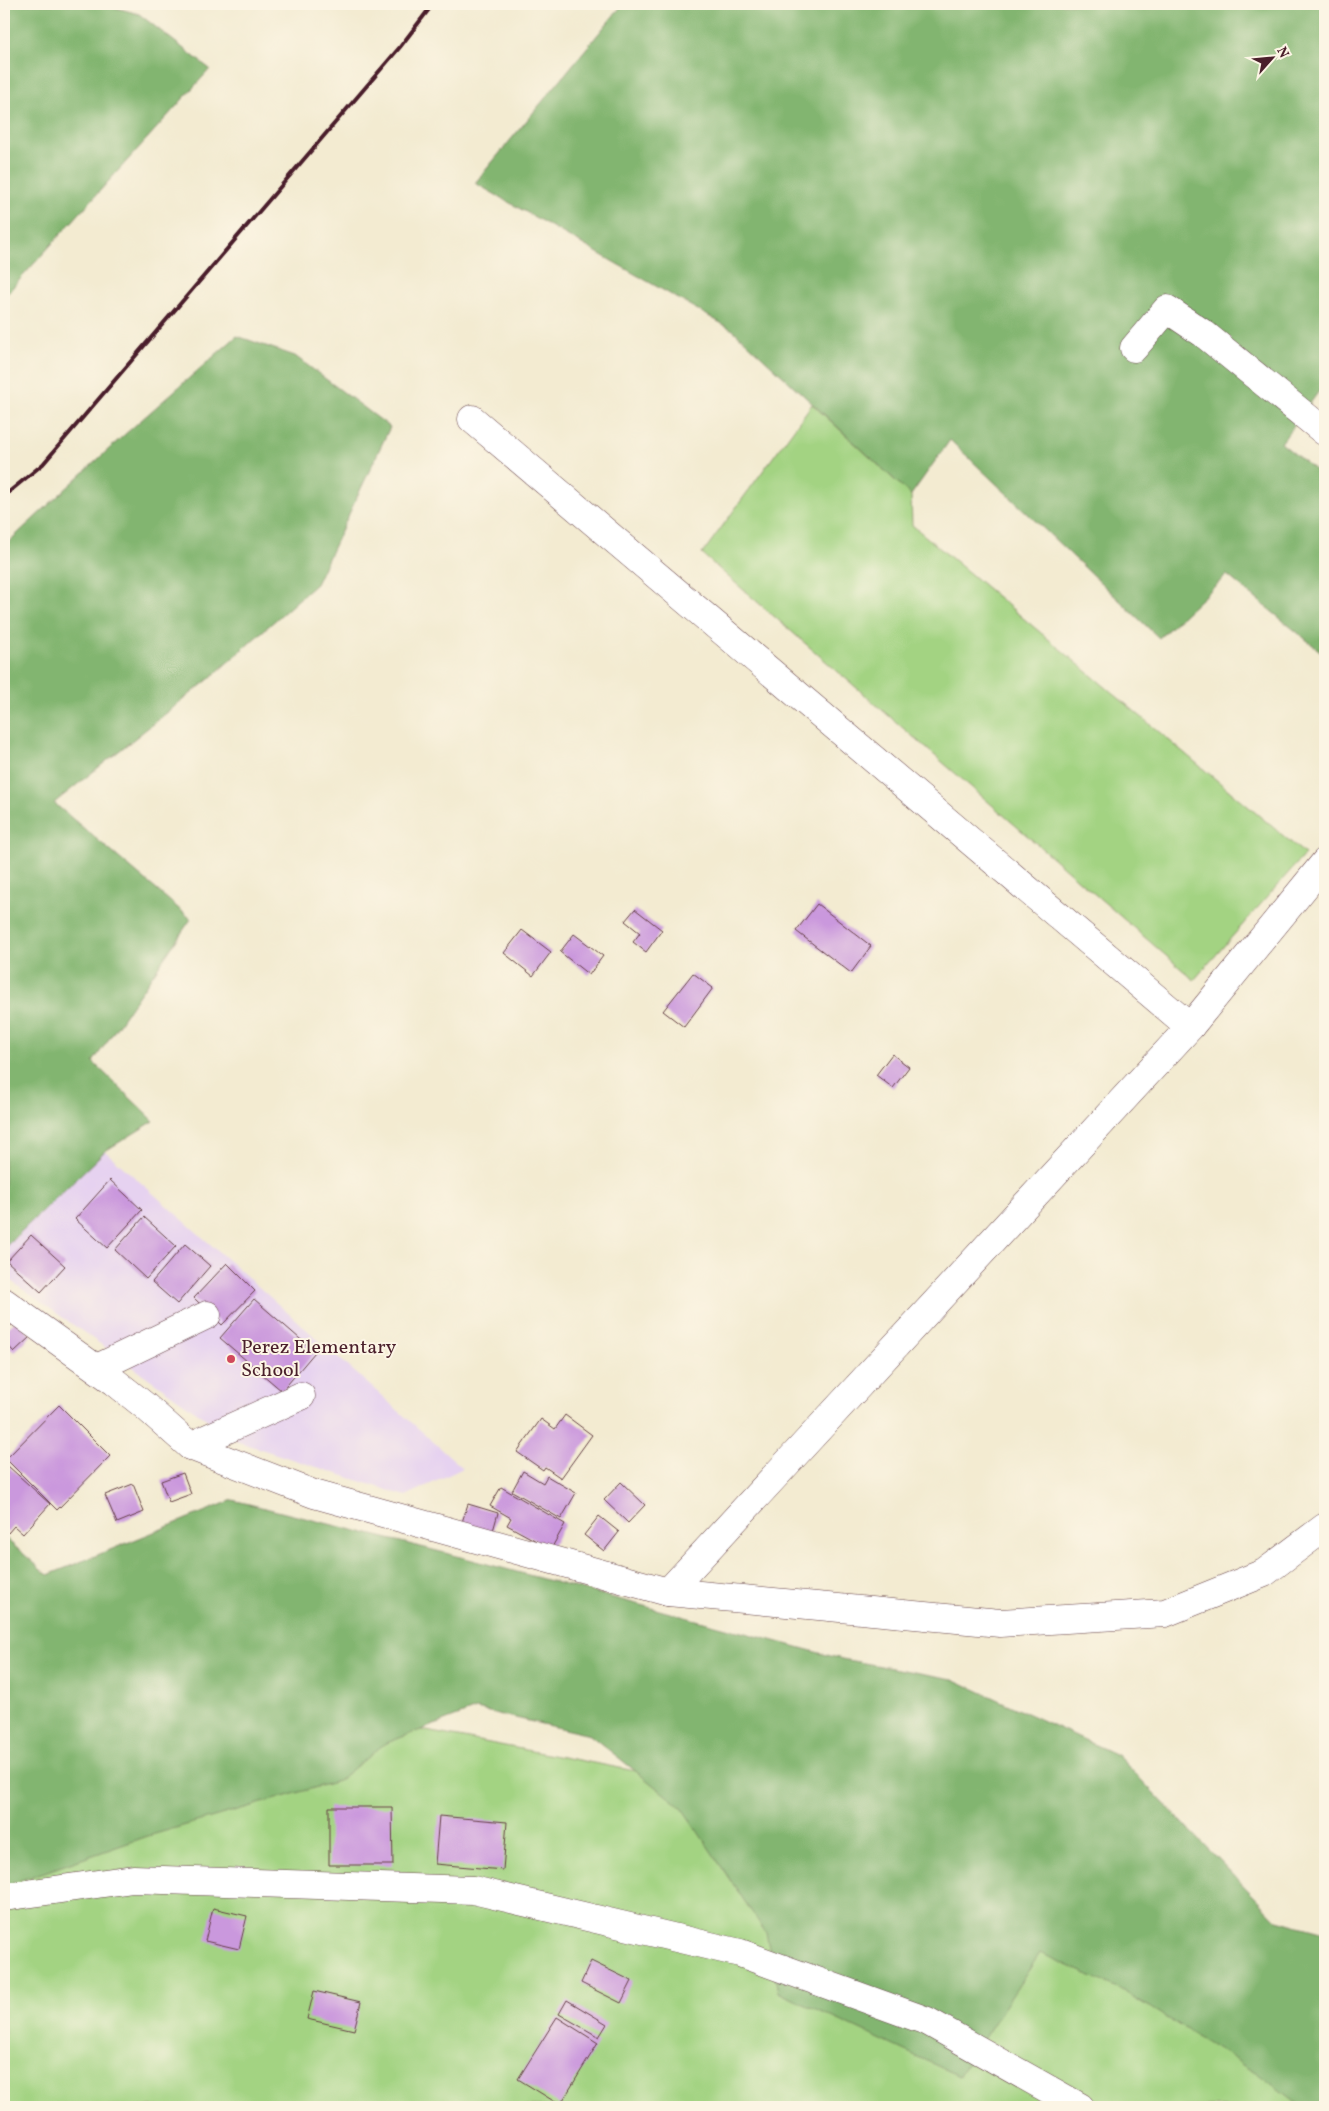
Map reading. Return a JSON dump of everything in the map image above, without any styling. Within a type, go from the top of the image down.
[{"type":"street","points":[[1134,348],[1167,309],[1204,334],[1325,432]]},
{"type":"street","points":[[472,419],[1190,1027]]},
{"type":"street","points":[[668,1592],[1190,1027],[1325,862]]},
{"type":"street","points":[[4,1302],[97,1368],[145,1406],[190,1446],[314,1494],[668,1592],[1000,1623],[1165,1613],[1264,1573],[1325,1527]]},
{"type":"street","points":[[97,1368],[207,1315]]},
{"type":"street","points":[[190,1446],[301,1396]]},
{"type":"street","points":[[4,1897],[133,1879],[473,1890],[740,1953],[927,2021],[1080,2107]]},
{"type":"shaded area","name":"Perez Elementary School","points":[[105,1151],[463,1468],[406,1496],[239,1442],[4,1276],[4,1248]]},
{"type":"green space","points":[[4,4],[102,4],[139,14],[210,69],[4,297]]},
{"type":"green space","points":[[623,4],[1325,4],[1325,383],[1281,443],[1325,478],[1325,655],[1227,575],[1159,638],[950,440],[911,495],[733,330],[475,183]]},
{"type":"green space","points":[[237,336],[295,356],[390,427],[316,584],[209,679],[54,803],[191,919],[93,1062],[154,1121],[105,1151],[4,1248],[4,546],[123,436]]},
{"type":"green space","points":[[812,404],[911,495],[912,525],[1305,854],[1194,980],[702,554]]},
{"type":"green space","points":[[233,1500],[461,1557],[842,1659],[953,1679],[1117,1755],[1277,1920],[1325,1933],[1325,2107],[1302,2107],[1257,2073],[1118,1988],[1040,1953],[959,2076],[778,1992],[766,1933],[682,1808],[590,1735],[476,1709],[384,1744],[338,1781],[148,1836],[4,1886],[4,1537],[48,1575]]},
{"type":"green space","points":[[349,1716],[812,1805],[1325,2107],[4,2107],[4,1822]]},
{"type":"building","points":[[817,904],[871,946],[851,973],[796,931]]},
{"type":"building","points":[[635,909],[662,930],[646,952],[633,942],[640,933],[625,921]]},
{"type":"building","points":[[522,930],[551,952],[533,976],[504,953]]},
{"type":"building","points":[[574,934],[603,956],[589,975],[560,952]]},
{"type":"building","points":[[693,973],[713,988],[684,1027],[663,1011]]},
{"type":"building","points":[[892,1054],[909,1067],[893,1088],[876,1075]]},
{"type":"building","points":[[110,1180],[142,1210],[107,1248],[75,1219]]},
{"type":"building","points":[[144,1217],[176,1246],[146,1279],[115,1250]]},
{"type":"building","points":[[31,1235],[65,1266],[41,1292],[7,1261]]},
{"type":"building","points":[[185,1244],[210,1266],[177,1304],[152,1282]]},
{"type":"building","points":[[227,1263],[255,1291],[222,1325],[194,1298]]},
{"type":"building","points":[[254,1299],[315,1352],[282,1391],[220,1338]]},
{"type":"building","points":[[17,1320],[31,1336],[14,1352],[4,1341],[4,1331]]},
{"type":"building","points":[[59,1405],[110,1456],[57,1510],[6,1459]]},
{"type":"building","points":[[565,1415],[592,1435],[561,1478],[545,1467],[543,1470],[517,1452],[541,1419],[555,1429]]},
{"type":"building","points":[[8,1466],[50,1504],[23,1534],[14,1526],[8,1533],[4,1529],[4,1471]]},
{"type":"building","points":[[523,1471],[543,1483],[547,1476],[576,1493],[561,1519],[512,1491]]},
{"type":"building","points":[[183,1473],[191,1494],[169,1502],[161,1481]]},
{"type":"building","points":[[621,1482],[645,1505],[628,1523],[604,1500]]},
{"type":"building","points":[[133,1484],[144,1512],[117,1523],[105,1495]]},
{"type":"building","points":[[501,1487],[565,1524],[551,1549],[507,1525],[511,1518],[490,1506]]},
{"type":"building","points":[[468,1504],[498,1513],[491,1538],[460,1528]]},
{"type":"building","points":[[599,1516],[619,1532],[604,1551],[584,1535]]},
{"type":"building","points":[[329,1807],[392,1807],[393,1865],[329,1865]]},
{"type":"building","points":[[439,1816],[507,1822],[503,1870],[435,1864]]},
{"type":"building","points":[[213,1908],[247,1916],[239,1949],[205,1941]]},
{"type":"building","points":[[591,1961],[632,1981],[621,2003],[581,1983]]},
{"type":"building","points":[[314,1991],[361,2002],[354,2030],[307,2019]]},
{"type":"building","points":[[567,2000],[607,2024],[599,2037],[559,2014]]},
{"type":"building","points":[[557,2017],[598,2043],[560,2105],[518,2079]]},
{"type":"railway","points":[[4,496],[43,464],[400,47],[433,4]]},
{"type":"place","name":"Perez Elementary School","points":[[231,1359]]}]
